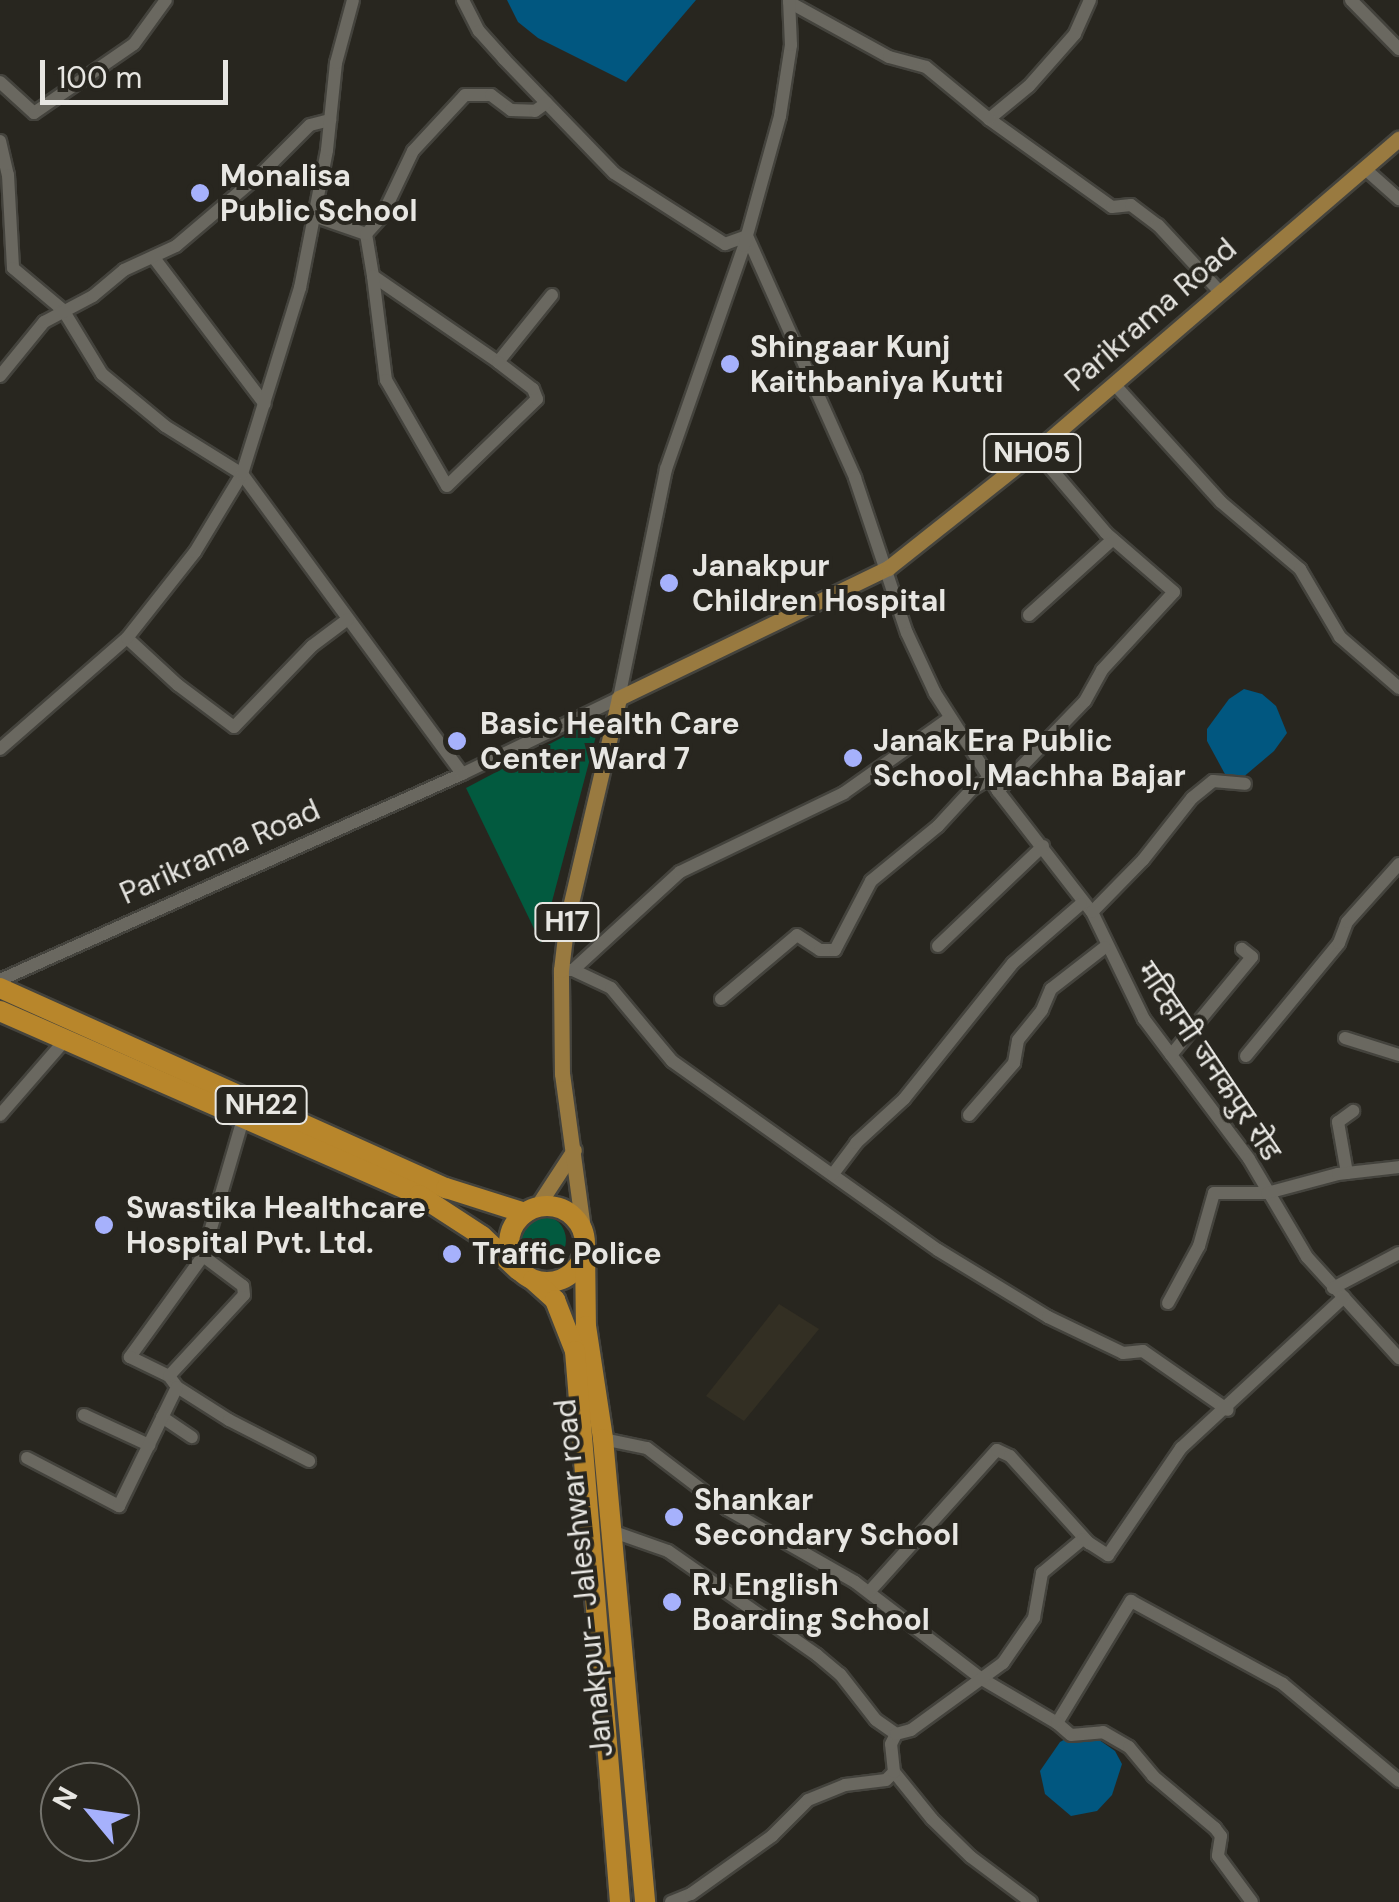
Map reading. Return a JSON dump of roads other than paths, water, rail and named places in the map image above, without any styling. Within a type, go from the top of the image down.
[{"type":"highway","name":"NH22","points":[[0,988],[458,1193],[530,1210],[549,1206],[569,1213],[584,1242]]},
{"type":"highway","name":"NH22","points":[[0,1011],[419,1194],[470,1227],[526,1275]]},
{"type":"highway","points":[[530,1210],[513,1227],[508,1242],[526,1275],[550,1282],[567,1277],[579,1265],[584,1242]]},
{"type":"highway","name":"Janakpur- Jaleshwar road","points":[[584,1242],[586,1326],[603,1440],[645,1902]]},
{"type":"highway","name":"Janakpur- Jaleshwar road","points":[[526,1275],[556,1300],[575,1351],[620,1902]]},
{"type":"main road","name":"Parikrama Road","points":[[619,698],[888,568],[1036,450],[1399,138]]},
{"type":"main road","name":"H17","points":[[584,1242],[562,1074],[568,920],[619,698]]},
{"type":"main road","points":[[530,1210],[574,1150]]},
{"type":"street","points":[[0,82],[34,113],[134,44],[166,0]]},
{"type":"street","points":[[0,749],[126,638],[195,552],[242,474],[300,288],[330,120],[336,63],[353,0]]},
{"type":"street","points":[[463,0],[480,30],[614,173],[725,244],[747,236]]},
{"type":"street","points":[[988,119],[1029,86],[1075,34],[1090,0]]},
{"type":"street","points":[[1351,0],[1399,49]]},
{"type":"street","points":[[789,1],[889,57],[926,67],[988,119],[1112,207],[1130,205],[1158,225],[1220,292]]},
{"type":"street","points":[[619,698],[666,469],[747,236],[780,116],[791,45],[789,1]]},
{"type":"street","points":[[366,234],[382,216],[413,150],[466,95],[491,96],[511,110],[535,112],[546,104]]},
{"type":"street","points":[[0,376],[30,336],[62,310],[93,296],[124,270],[154,258],[215,215],[310,125],[330,120]]},
{"type":"street","points":[[0,141],[8,175],[13,268],[62,310],[102,374],[165,426],[242,474],[462,774]]},
{"type":"street","points":[[1364,168],[1399,199]]},
{"type":"street","points":[[314,216],[366,234]]},
{"type":"street","points":[[366,234],[386,380],[447,486],[537,399],[533,389],[498,362],[374,276]]},
{"type":"street","name":"मटिहानी जनकपुर रोड","points":[[747,236],[855,478],[907,633],[950,718],[994,785],[1086,908],[1144,1019],[1248,1159],[1307,1257],[1399,1358]]},
{"type":"street","points":[[154,258],[265,404]]},
{"type":"street","points":[[498,362],[552,295]]},
{"type":"street","points":[[1114,384],[1221,502],[1300,568],[1340,637],[1398,684]]},
{"type":"street","points":[[721,999],[797,935],[820,950],[835,950],[871,881],[938,826],[972,790],[994,785],[1085,701],[1102,670],[1172,597],[1172,588],[1143,568],[1113,539],[1036,450]]},
{"type":"street","points":[[1029,615],[1113,539]]},
{"type":"street","points":[[126,638],[234,728],[312,646],[348,619]]},
{"type":"street","name":"NH05","points":[[462,774],[619,698]]},
{"type":"street","points":[[950,718],[844,793],[680,872],[567,970],[610,988],[672,1061],[938,1250],[1009,1294],[1123,1352],[1143,1350],[1228,1410]]},
{"type":"street","name":"Parikrama Road","points":[[0,980],[462,774]]},
{"type":"street","points":[[833,1174],[856,1143],[904,1099],[1013,963],[1143,860],[1192,798],[1213,781],[1244,784]]},
{"type":"street","points":[[938,946],[1043,846]]},
{"type":"street","points":[[1246,1056],[1340,943],[1347,922],[1399,864]]},
{"type":"street","points":[[969,1115],[1014,1064],[1018,1040],[1042,1010],[1051,989],[1105,947]]},
{"type":"street","points":[[1171,1055],[1252,957],[1242,950]]},
{"type":"street","points":[[0,1115],[67,1038]]},
{"type":"street","points":[[1345,1038],[1399,1054]]},
{"type":"street","points":[[1347,1173],[1338,1122],[1353,1111]]},
{"type":"street","points":[[243,1119],[203,1256],[130,1357],[309,1461]]},
{"type":"street","points":[[1168,1302],[1199,1246],[1211,1196],[1267,1193],[1347,1173],[1399,1167]]},
{"type":"street","points":[[1108,1555],[1181,1448],[1228,1410],[1338,1292],[1399,1254]]},
{"type":"street","points":[[27,1458],[119,1506],[150,1446],[173,1382],[244,1296],[243,1286],[203,1256]]},
{"type":"street","points":[[84,1415],[150,1446]]},
{"type":"street","points":[[162,1417],[192,1437]]},
{"type":"street","points":[[603,1440],[647,1448],[726,1510],[869,1592],[982,1679],[1071,1734],[1103,1732],[1129,1747],[1153,1776],[1215,1828],[1221,1836],[1218,1856],[1252,1902]]},
{"type":"street","points":[[869,1592],[997,1450],[1010,1456],[1084,1540],[1108,1555]]},
{"type":"street","points":[[611,1531],[668,1551],[817,1655],[840,1674],[868,1713],[896,1734]]},
{"type":"street","points":[[1030,1902],[971,1857],[932,1819],[894,1772],[890,1744],[896,1734],[911,1730],[1003,1663],[1034,1618],[1042,1573],[1083,1539],[1108,1555]]},
{"type":"street","points":[[1057,1723],[1131,1601],[1283,1684],[1399,1781]]},
{"type":"street","points":[[671,1902],[691,1894],[772,1836],[808,1800],[845,1785],[886,1780],[894,1772]]},
{"type":"water","points":[[507,0],[696,0],[626,82],[538,38],[518,22]]},
{"type":"water","points":[[1244,689],[1262,694],[1276,706],[1287,733],[1274,751],[1241,779],[1226,776],[1207,741],[1207,729],[1229,699]]},
{"type":"water","points":[[1073,1735],[1095,1737],[1115,1751],[1122,1764],[1112,1795],[1097,1811],[1071,1816],[1045,1794],[1040,1771],[1060,1742]]},
{"type":"place","name":"Monalisa Public School","points":[[200,193]]},
{"type":"place","name":"Shingaar Kunj Kaithbaniya Kutti","points":[[730,364]]},
{"type":"place","name":"Janakpur Children Hospital","points":[[669,583]]},
{"type":"place","name":"Basic Health Care Center Ward 7","points":[[457,741]]},
{"type":"place","name":"Janak Era Public School, Machha Bajar","points":[[853,758]]},
{"type":"place","name":"Swastika Healthcare Hospital Pvt. Ltd.","points":[[104,1225]]},
{"type":"place","name":"Traffic Police","points":[[452,1254]]},
{"type":"place","name":"Shankar Secondary School","points":[[674,1517]]},
{"type":"place","name":"RJ English Boarding School","points":[[672,1602]]}]
